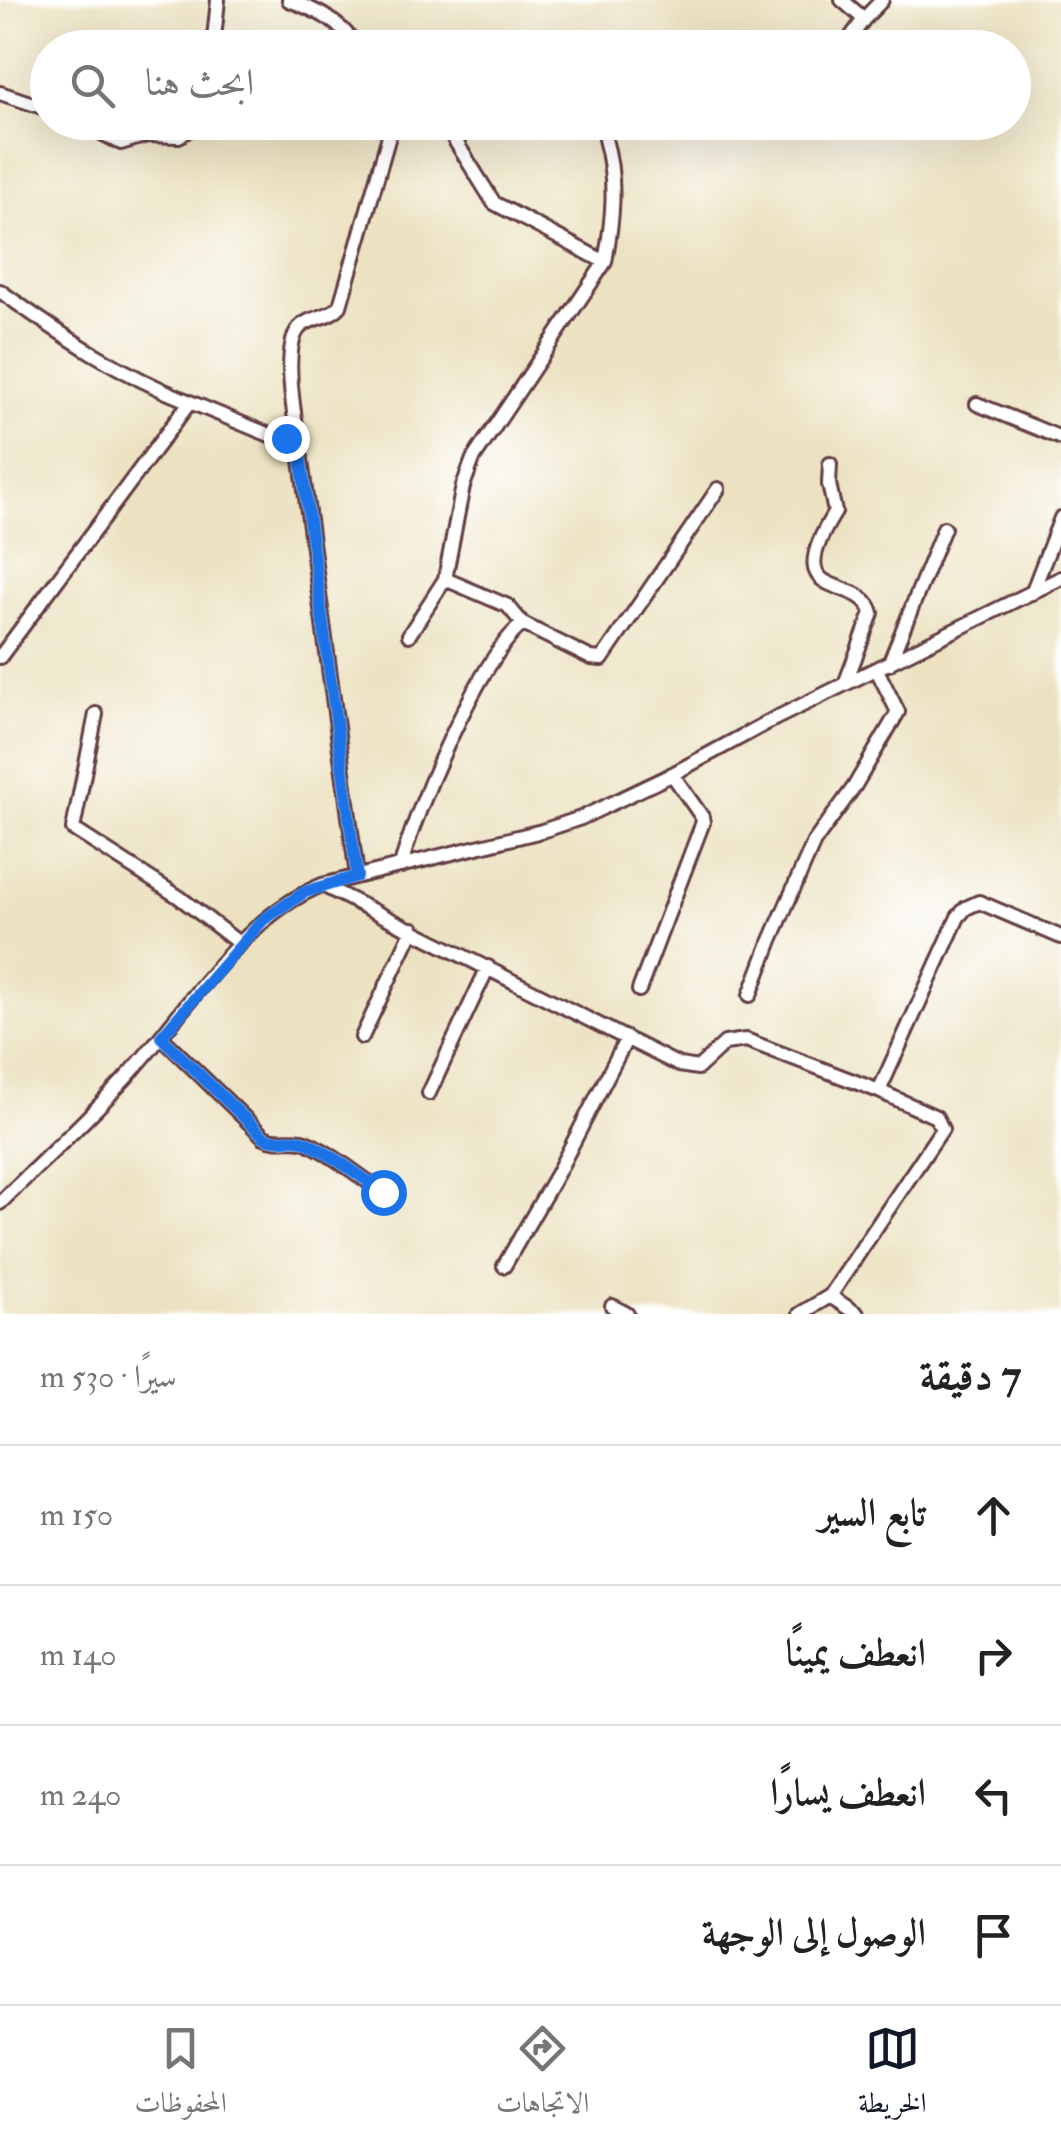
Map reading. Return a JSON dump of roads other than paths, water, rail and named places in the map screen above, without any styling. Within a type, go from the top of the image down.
[{"type":"street","points":[[215,30],[218,0]]},
{"type":"street","points":[[289,0],[321,12],[344,30]]},
{"type":"street","points":[[842,0],[864,18]]},
{"type":"street","points":[[856,30],[882,0]]},
{"type":"street","points":[[0,92],[30,103]]},
{"type":"street","points":[[357,876],[291,384],[294,338],[302,325],[334,314],[340,306],[388,140]]},
{"type":"street","points":[[455,140],[494,203],[605,262]]},
{"type":"street","points":[[409,635],[445,579],[473,459],[605,262],[614,187],[605,140]]},
{"type":"street","points":[[0,291],[84,350],[190,402],[272,436],[298,438]]},
{"type":"street","points":[[0,656],[190,402]]},
{"type":"street","points":[[977,404],[1061,438]]},
{"type":"street","points":[[830,464],[829,484],[835,512],[814,550],[815,563],[825,583],[864,600],[872,610],[862,648],[845,684]]},
{"type":"street","points":[[445,579],[511,608],[523,624],[591,658],[602,659],[718,489]]},
{"type":"street","points":[[1032,593],[1061,518]]},
{"type":"street","points":[[750,995],[814,842],[854,787],[898,712],[883,667],[944,528]]},
{"type":"street","points":[[0,1202],[82,1124],[240,944],[278,908],[322,884],[559,826],[672,774],[1061,578]]},
{"type":"street","points":[[401,866],[414,824],[463,717],[496,654],[523,624]]},
{"type":"street","points":[[96,714],[72,829],[179,897],[240,944]]},
{"type":"street","points":[[639,990],[703,822],[672,774]]},
{"type":"street","points":[[322,884],[691,1068],[698,1068],[725,1043],[746,1040],[936,1116],[942,1129],[830,1296],[800,1314]]},
{"type":"street","points":[[879,1091],[958,917],[966,908],[984,903],[1061,937]]},
{"type":"street","points":[[362,1037],[413,929]]},
{"type":"street","points":[[429,1092],[488,967]]},
{"type":"street","points":[[161,1037],[264,1137],[282,1143],[294,1140],[308,1144],[383,1192]]},
{"type":"street","points":[[504,1266],[627,1038]]},
{"type":"street","points":[[830,1296],[857,1314]]},
{"type":"street","points":[[612,1306],[627,1314]]}]
